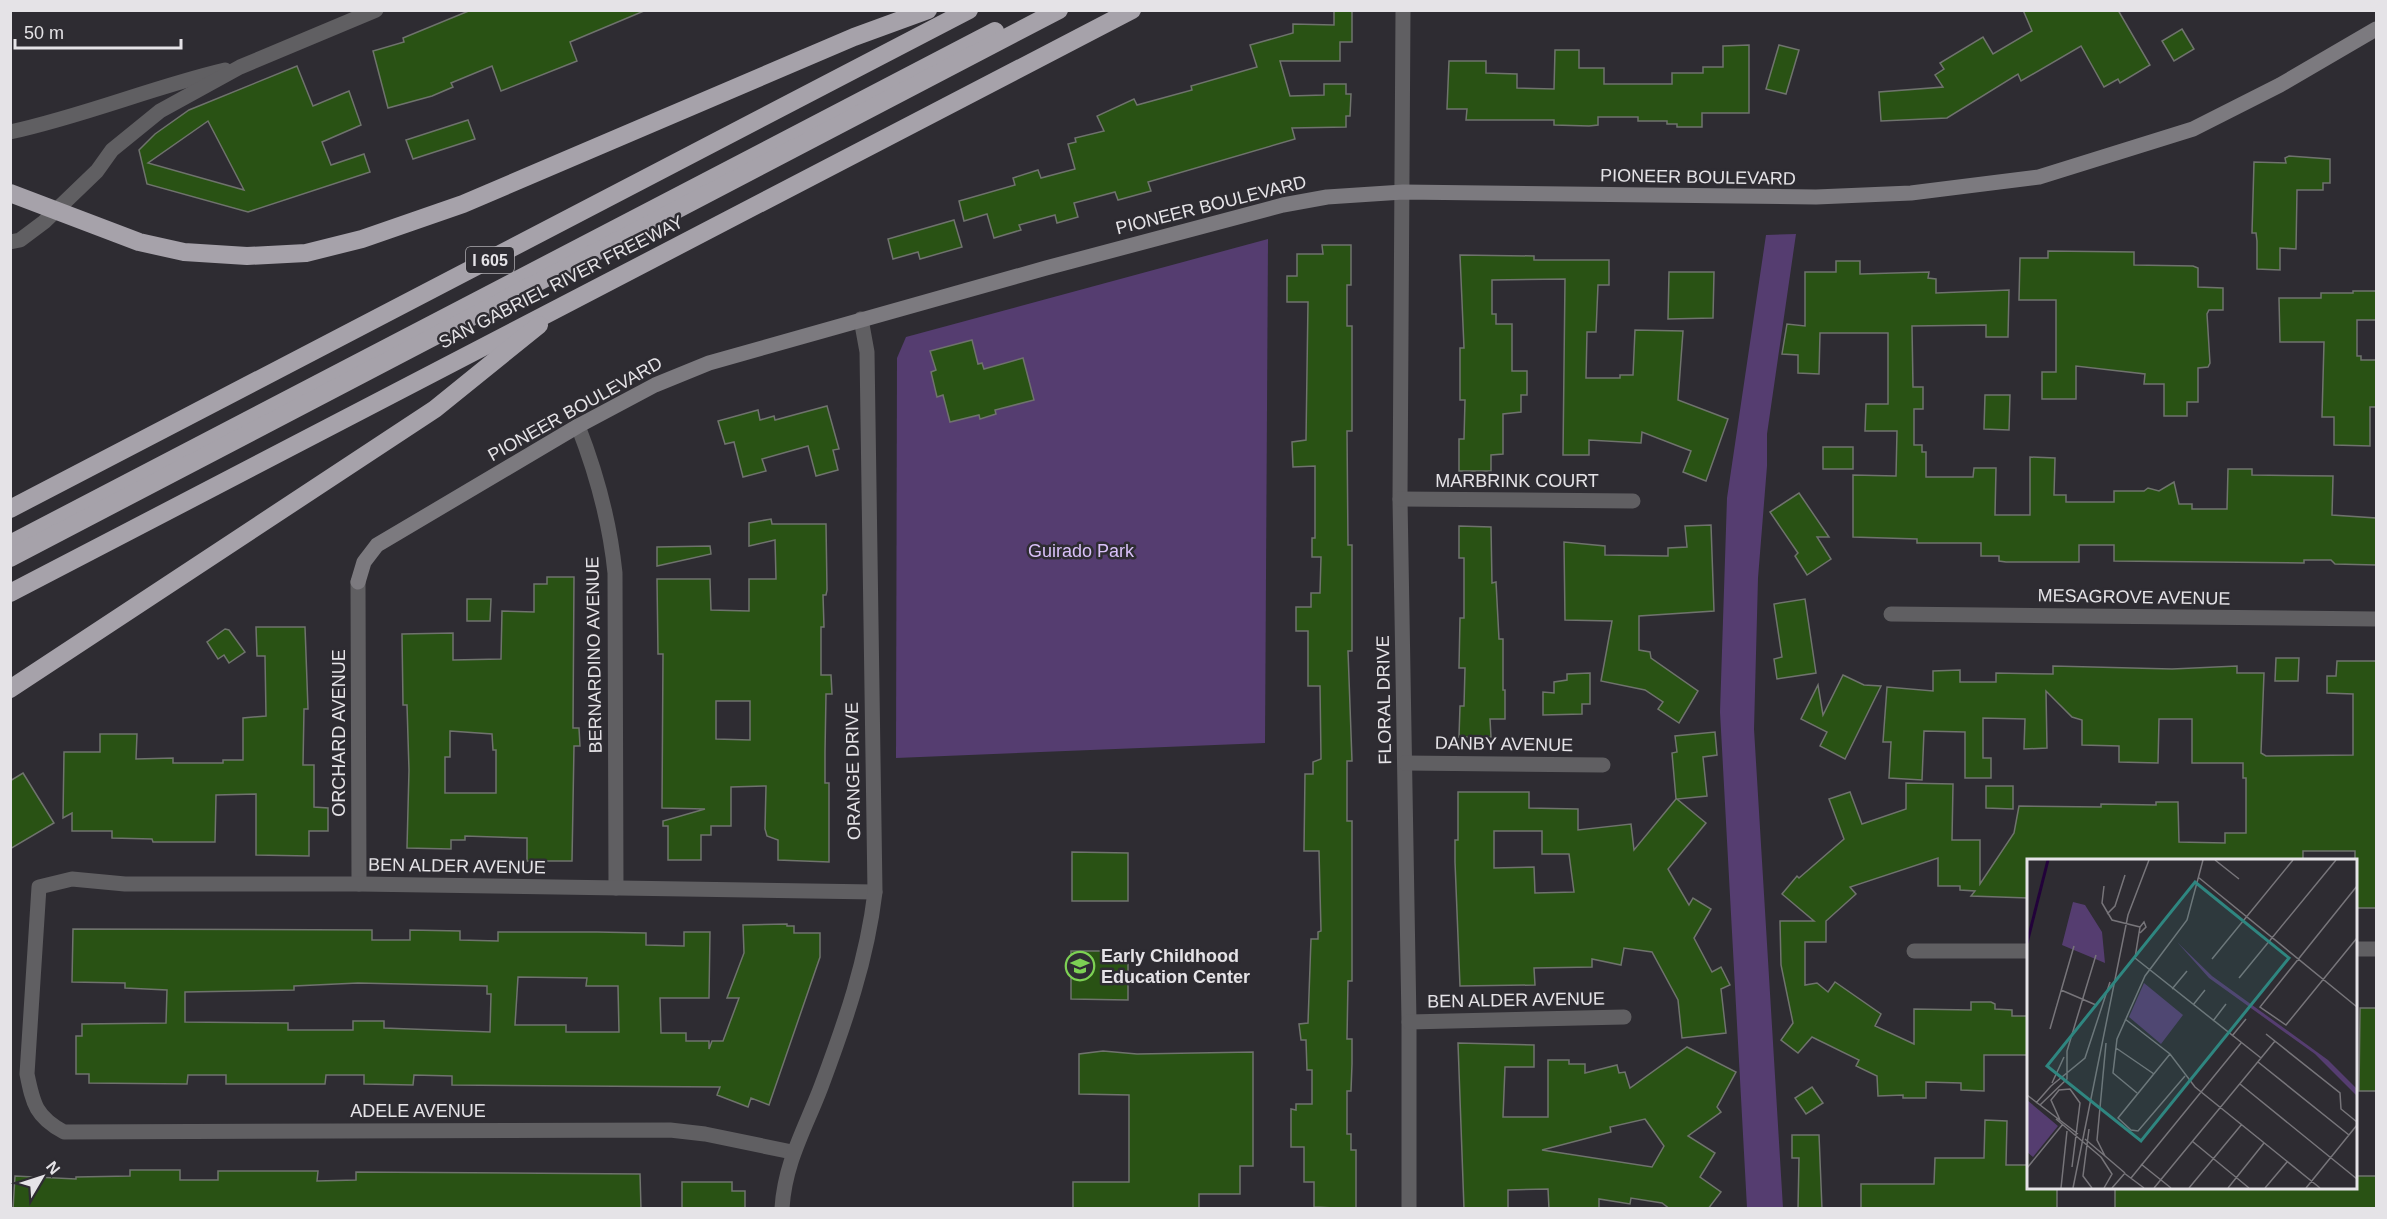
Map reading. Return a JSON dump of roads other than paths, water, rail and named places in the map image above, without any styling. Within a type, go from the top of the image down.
[{"type":"highway","points":[[10,193],[139,242],[184,252],[247,256],[306,253],[362,239],[463,204],[854,37],[928,10]]},
{"type":"highway","name":"I 605","points":[[10,509],[969,10]]},
{"type":"highway","points":[[10,544],[1034,10]]},
{"type":"highway","points":[[10,558],[918,87],[1059,10]]},
{"type":"highway","name":"SAN GABRIEL RIVER FREEWAY","points":[[10,592],[1132,10]]},
{"type":"highway","points":[[10,689],[435,409],[571,300]]},
{"type":"street","points":[[10,242],[20,240],[36,229],[97,171],[128,135],[160,111],[240,67],[376,10]]},
{"type":"street","name":"FLORAL DRIVE","points":[[1403,10],[1400,499],[1409,1022],[1409,1209]]},
{"type":"street","name":"PIONEER BOULEVARD","points":[[358,582],[364,562],[377,545],[578,426],[655,385],[709,363],[861,319],[1283,205],[1327,197],[1403,192],[1782,198],[1911,193],[2039,177],[2193,129],[2280,85],[2376,28]]},
{"type":"street","points":[[10,132],[43,125],[194,77],[240,67]]},
{"type":"street","name":"ORANGE DRIVE","points":[[782,1209],[784,1184],[792,1152],[810,1115],[856,988],[870,938],[875,892],[867,352],[861,319]]},
{"type":"street","name":"BERNARDINO AVENUE","points":[[578,426],[587,450],[612,545],[615,573],[616,888]]},
{"type":"street","name":"MARBRINK COURT","points":[[1400,499],[1633,501]]},
{"type":"street","name":"ORCHARD AVENUE","points":[[358,582],[359,884]]},
{"type":"street","name":"MESAGROVE AVENUE","points":[[1891,614],[2376,619]]},
{"type":"street","name":"DANBY AVENUE","points":[[1404,763],[1603,765]]},
{"type":"street","name":"BEN ALDER AVENUE","points":[[44,1121],[33,1101],[27,1074],[39,887],[72,879],[125,884],[359,884],[875,892]]},
{"type":"street","points":[[2357,949],[2376,949]]},
{"type":"street","points":[[1914,951],[2027,951]]},
{"type":"street","name":"BEN ALDER AVENUE","points":[[1409,1022],[1624,1017]]},
{"type":"street","name":"ADELE AVENUE","points":[[44,1121],[64,1132],[670,1130],[705,1134],[792,1152]]},
{"type":"place","name":"Early Childhood Education Center","points":[[1080,966]]},
{"type":"park label","name":"Guirado Park","points":[[1081,551]]}]
